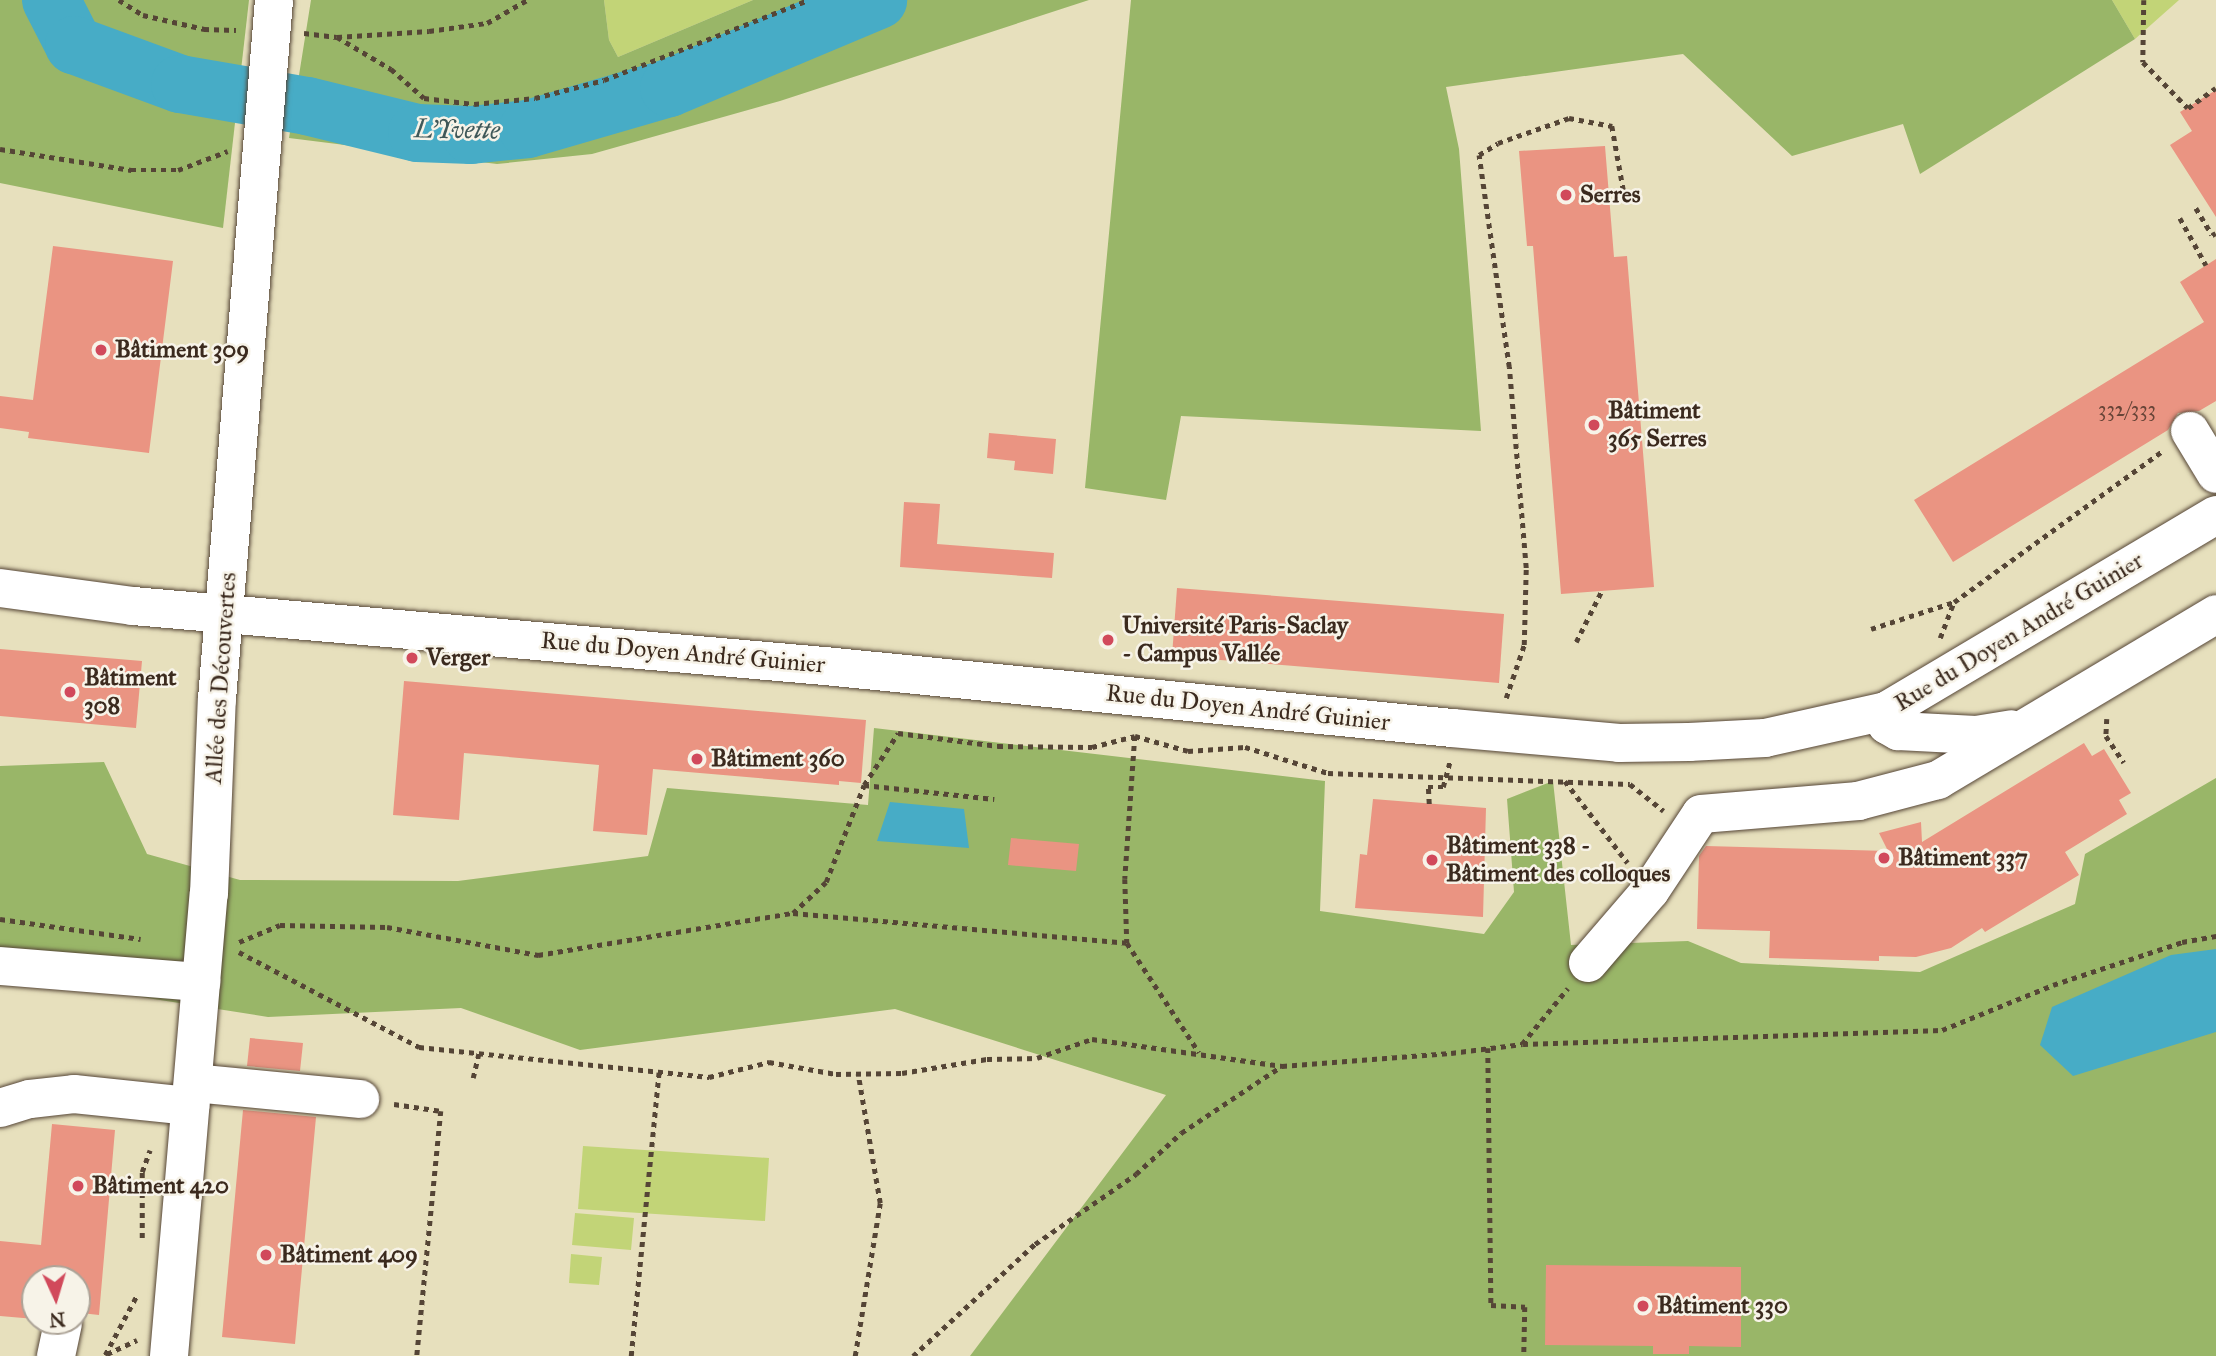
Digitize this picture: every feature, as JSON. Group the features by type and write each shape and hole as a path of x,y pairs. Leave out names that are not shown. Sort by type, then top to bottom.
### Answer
{"street":[{"name":"Allée des Découvertes","path":"159,1345 183,1097 201,982 252,137 270,59 274,0"},
{"path":"2190,431 2216,474"},
{"name":"Rue du Doyen André Guinier","path":"0,587 225,614 1619,744 1765,738 1886,711 2216,515"},
{"path":"1588,963 1650,891 1701,814 1858,802 1938,780 2216,614"},
{"path":"1886,711 1887,725 1898,731 1976,735 2026,727"},
{"path":"0,966 201,982"},
{"path":"0,1108 30,1098 74,1094 360,1099"}],"path":[{"path":"119,0 144,15 204,29 247,30"},
{"path":"527,0 487,23 337,37 391,69 424,97 474,104 535,98 604,80 808,0"},
{"path":"2144,0 2143,62 2188,108 2216,88"},
{"path":"1502,709 1524,645 1526,568 1509,367 1479,155 1498,143 1569,118 1612,126 1624,194"},
{"path":"0,149 131,170 166,170 252,137"},
{"path":"2196,208 2212,235 2216,233"},
{"path":"2180,218 2206,265"},
{"path":"1871,629 1954,602 2190,431"},
{"path":"1576,642 1601,592"},
{"path":"1134,697 1135,736 1125,879 1127,943 1200,1053"},
{"path":"2108,715 2106,736 2123,763"},
{"path":"793,913 825,882 864,785 898,733 998,746 1092,747 1135,736 1188,751 1245,747 1317,772 1630,784"},
{"path":"1429,804 1428,787 1443,787 1448,777"},
{"path":"1564,781 1650,891"},
{"path":"864,785 994,799"},
{"path":"1127,943 793,913 538,955 387,927 280,925 229,946 419,1047 709,1077 769,1062 858,1074 902,1073 987,1059 1037,1058 1091,1039 1282,1066 1522,1044 1942,1030 2053,985 2182,942 2216,936"},
{"path":"0,919 149,940"},
{"path":"1522,1044 1588,963"},
{"path":"1488,1048 1491,1305 1525,1307 1524,1356"},
{"path":"472,1078 479,1052"},
{"path":"913,1356 1035,1244 1136,1174 1181,1133 1282,1066"},
{"path":"631,1356 659,1072"},
{"path":"855,1356 880,1203 858,1074"},
{"path":"144,1244 142,1172 183,1097"},
{"path":"360,1099 441,1111 417,1356"},
{"path":"104,1355 144,1282"},
{"path":"104,1355 159,1345"}],"green space":[{"path":"0,0 249,0 223,228 0,183"},
{"path":"311,0 604,0 609,40 618,57 753,0 1089,0 780,101 592,154 497,164 289,138"},
{"path":"604,0 753,0 618,57 609,40"},
{"path":"1131,0 2112,0 2135,39 1920,174 1903,124 1792,156 1683,54 1446,87 1459,149 1481,431 1181,416 1166,500 1085,488"},
{"path":"2112,0 2179,0 2135,39"},
{"path":"874,728 1325,781 1320,911 1484,934 1514,892 1507,799 1553,781 1571,945 1688,941 1741,963 1920,972 2075,904 2085,854 2216,778 2216,1356 970,1356 1166,1095 895,1009 580,1050 461,1008 268,1017 0,975 0,766 104,762 147,854 240,880 458,881 648,856 667,788 868,805"},
{"path":"583,1146 769,1158 765,1221 578,1209"},
{"path":"575,1213 634,1218 631,1250 572,1245"},
{"path":"571,1254 602,1257 599,1285 569,1283"}],"water":[{"path":"890,802 964,809 969,848 877,841"},
{"path":"2216,949 2216,1032 2073,1076 2040,1045 2052,1007 2171,955"}],"building":[{"path":"2216,90 2216,217 2170,145 2192,131 2180,112"},
{"name":"Bâtiment 365 Serres","path":"1605,146 1614,257 1627,256 1654,587 1561,594 1533,246 1527,246 1519,151"},
{"name":"Bâtiment 309","path":"53,246 173,261 149,453 28,438 29,432 0,428 0,396 33,400"},
{"path":"2216,259 2216,401 2199,411 2178,413 2168,430 1953,562 1914,500 2204,322 2180,282"},
{"path":"989,433 1056,439 1053,474 1014,470 1015,461 987,458"},
{"path":"904,502 940,504 937,544 1054,553 1052,578 900,567"},
{"path":"1177,588 1504,614 1499,683 1172,656"},
{"name":"Bâtiment 308","path":"0,649 142,661 136,728 0,716"},
{"name":"Bâtiment 360","path":"404,681 866,720 861,783 839,781 839,785 653,769 647,835 593,831 599,765 464,753 459,820 393,815"},
{"name":"Bâtiment 337","path":"2084,743 2092,756 2104,749 2131,793 2119,800 2127,814 2065,852 2079,875 1985,932 1982,928 1951,948 1916,957 1879,956 1879,961 1769,958 1770,931 1697,929 1699,856 1706,846 1888,851 1879,833 1921,822 1922,842"},
{"name":"Bâtiment 338 - Bâtiment des colloques","path":"1373,799 1486,808 1483,917 1355,908 1360,854 1367,855"},
{"path":"1011,838 1079,844 1076,871 1008,865"},
{"path":"250,1038 303,1043 300,1071 247,1066"},
{"name":"Bâtiment 409","path":"243,1110 316,1117 295,1344 222,1337"},
{"name":"Bâtiment 420","path":"52,1124 115,1130 99,1315 91,1314 91,1265 21,1265 21,1318 0,1316 0,1241 41,1245"},
{"name":"Bâtiment 330","path":"1546,1265 1741,1267 1741,1347 1689,1346 1689,1354 1653,1354 1653,1346 1545,1345"}],"waterway":[{"name":"L'Yvette","path":"51,0 74,45 180,84 307,106 417,133 471,135 528,129 669,88 878,0"}],"place":[{"name":"Serres","path":"1566,195"},
{"name":"Bâtiment 309","path":"101,350"},
{"name":"Bâtiment 365 Serres","path":"1594,425"},
{"name":"Université Paris-Saclay - Campus Vallée","path":"1108,640"},
{"name":"Verger","path":"412,658"},
{"name":"Bâtiment 308","path":"70,692"},
{"name":"Bâtiment 360","path":"697,759"},
{"name":"Bâtiment 337","path":"1884,858"},
{"name":"Bâtiment 338 - Bâtiment des colloques","path":"1432,860"},
{"name":"Bâtiment 420","path":"78,1186"},
{"name":"Bâtiment 409","path":"266,1255"},
{"name":"Bâtiment 330","path":"1643,1306"}]}
